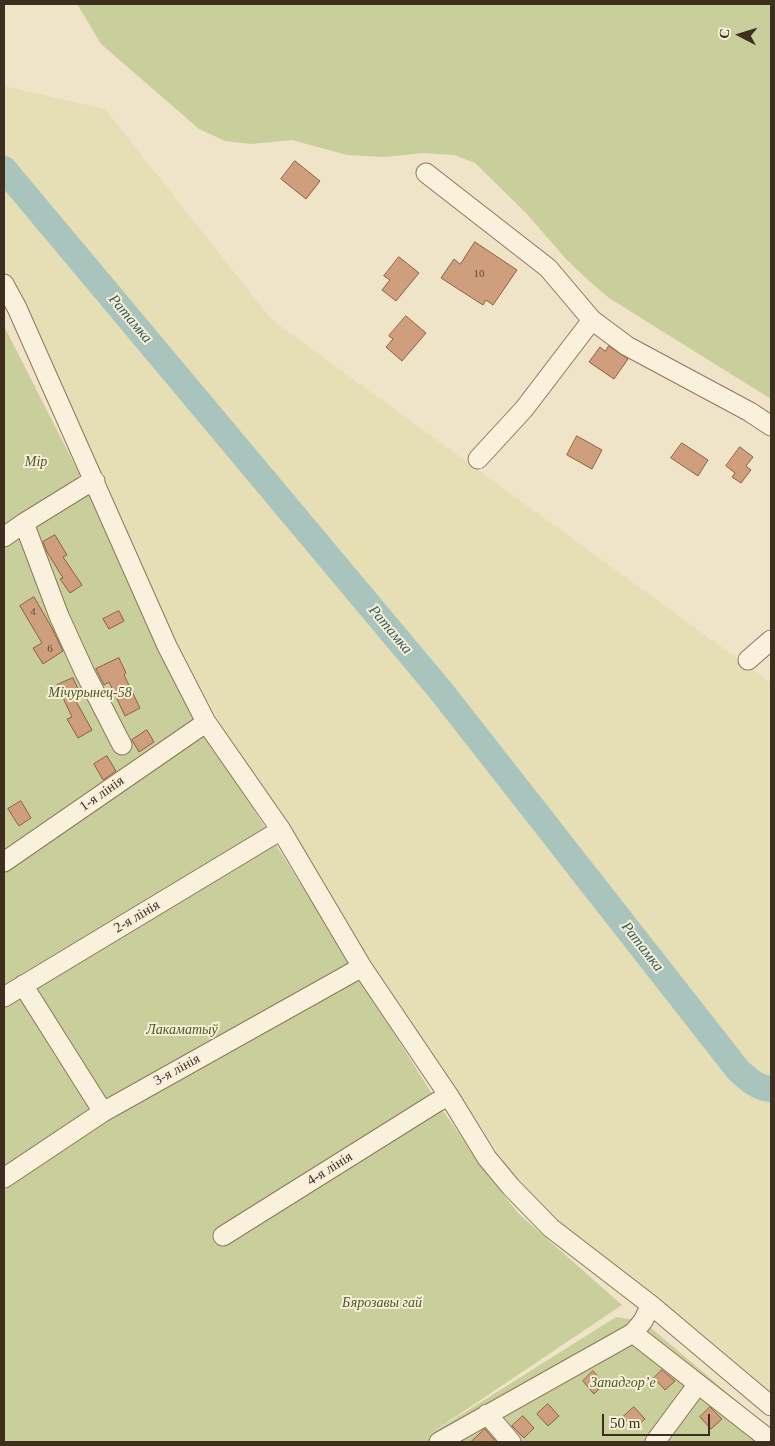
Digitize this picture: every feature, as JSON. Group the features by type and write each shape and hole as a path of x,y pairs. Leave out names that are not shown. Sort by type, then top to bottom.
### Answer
{"street":[{"path":"426,173 548,268 592,320 627,346 750,412 771,426"},
{"path":"4,284 10,312 95,481 167,646 204,724 275,834 358,969 443,1099 511,1187 551,1228 652,1305 771,1406"},
{"path":"478,459 524,409 592,320"},
{"path":"4,537 84,486 95,481"},
{"path":"24,523 63,624 85,673 122,745"},
{"path":"748,660 771,640"},
{"name":"1-я лінія","path":"4,862 204,724"},
{"name":"2-я лінія","path":"4,997 275,834"},
{"name":"3-я лінія","path":"4,1178 103,1112 358,969"},
{"path":"23,985 103,1112"},
{"name":"4-я лінія","path":"223,1236 443,1099"},
{"path":"439,1442 633,1333 643,1321 652,1305"},
{"path":"633,1333 771,1441"},
{"path":"654,1442 698,1384"},
{"path":"487,1414 511,1442"}],"shaded area":[{"path":"4,86 105,109 272,320 771,683 771,1397 560,1227 519,1184 371,963 287,824 242,765 166,621 25,309 4,272"}],"green space":[{"path":"77,4 771,4 771,399 609,298 566,259 526,213 475,163 454,155 423,153 385,157 347,155 292,140 251,144 225,141 199,129 101,44"},
{"path":"4,326 91,497 199,722 437,1102 489,1177 519,1214 622,1305 424,1438 616,1317 643,1321 771,1430 771,1442 4,1442"}],"building":[{"path":"295,161 320,181 306,199 281,179"},
{"path":"475,242 517,270 493,305 486,300 483,305 441,278 454,259 460,264"},
{"path":"399,257 419,273 396,301 382,290 390,280 384,276"},
{"path":"406,316 426,333 402,361 386,347 393,339 389,336"},
{"path":"609,346 628,359 614,379 589,362 600,347 605,351"},
{"path":"577,436 602,450 592,469 567,455"},
{"path":"682,443 708,460 698,476 671,458"},
{"path":"740,447 753,457 746,466 751,470 741,483 732,477 735,473 726,466"},
{"path":"55,535 67,555 63,557 82,585 70,593 60,579 63,578 43,542"},
{"path":"34,597 63,651 43,664 33,648 42,643 20,606"},
{"path":"119,611 124,621 109,629 103,619"},
{"path":"119,658 126,673 124,675 140,708 125,716 109,682 104,685 96,669"},
{"path":"73,678 80,693 73,696 92,730 78,738 67,719 72,717 57,685"},
{"path":"147,730 154,742 139,752 132,740"},
{"path":"107,756 116,771 103,780 94,764"},
{"path":"21,801 31,818 19,826 8,809"},
{"path":"662,1370 675,1381 665,1390 654,1378"},
{"path":"593,1371 604,1384 594,1394 583,1381"},
{"path":"548,1404 559,1416 548,1426 537,1414"},
{"path":"634,1407 645,1419 634,1429 623,1417"},
{"path":"710,1407 722,1419 711,1429 700,1417"},
{"path":"523,1416 534,1428 524,1438 512,1426"},
{"path":"485,1429 496,1442 471,1442"}],"waterway":[{"name":"Ратамка","path":"4,169 441,691 738,1070 757,1085 771,1089"}],"park label":[{"name":"Мір","path":"36,462"},
{"name":"Мічурынец-58","path":"90,693"},
{"name":"Лакаматыў","path":"182,1030"},
{"name":"Бярозавы гай","path":"382,1303"},
{"name":"Западгорʼе","path":"623,1383"}]}
